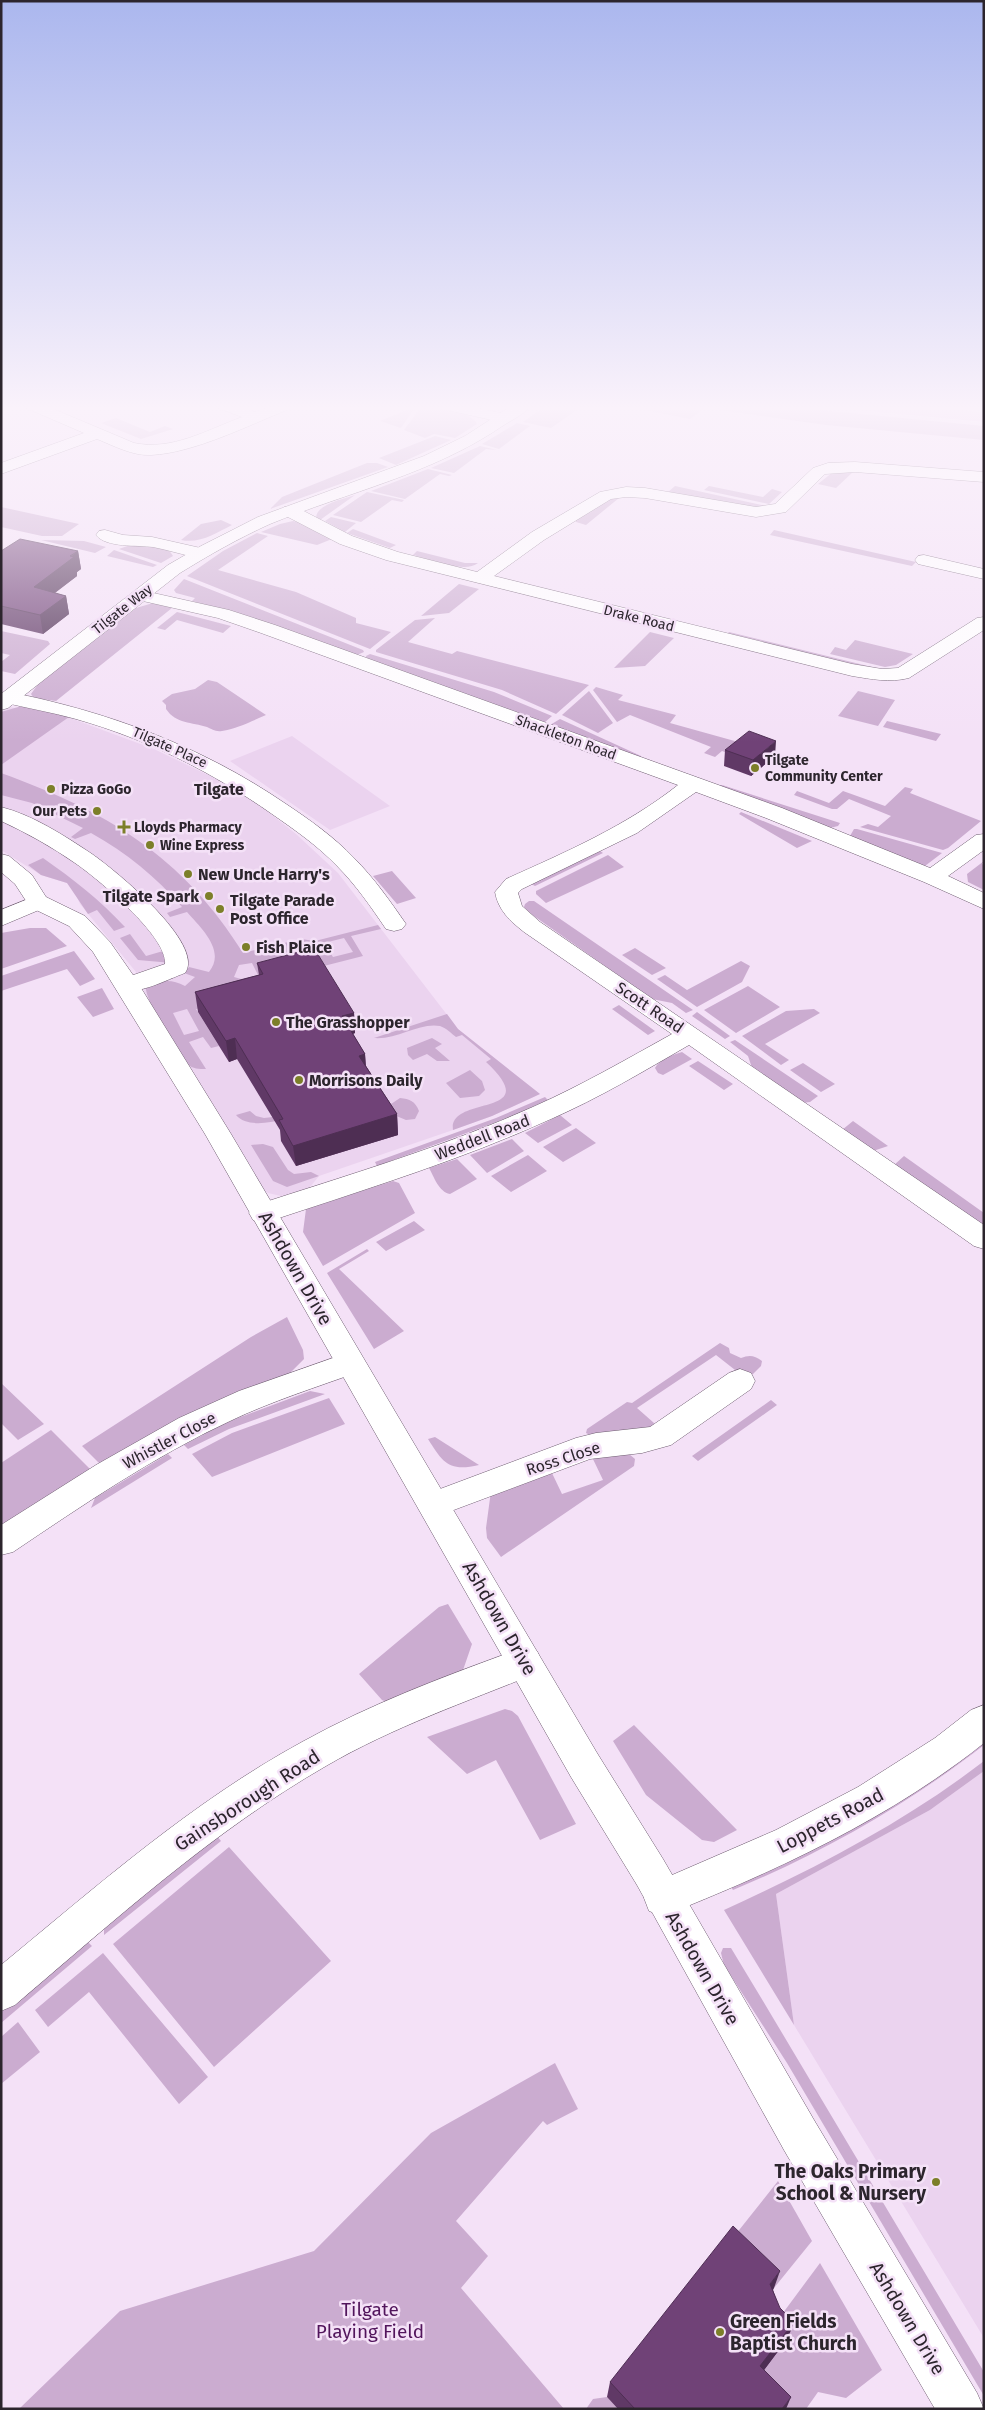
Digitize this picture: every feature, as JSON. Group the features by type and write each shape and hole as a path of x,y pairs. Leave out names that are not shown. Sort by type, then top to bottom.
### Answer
{"street":[{"name":"Tilgate Way","path":"5,701 174,569 199,553 245,529 276,517"},
{"name":"Drake Road","path":"302,517 366,548 479,578 852,670 882,674 902,674 984,622"},
{"path":"479,578 567,517"},
{"path":"105,535 121,540 152,542 199,553"},
{"path":"924,560 984,574"},
{"name":"Shackleton Road","path":"140,595 223,614 268,629 774,813 932,878 984,902"},
{"path":"959,638 977,644"},
{"name":"Tilgate Place","path":"5,701 54,706 134,730 204,761 239,782 326,844 360,877 394,924"},
{"name":"Scott Road","path":"693,784 654,814 616,837 514,884 506,892 506,900 520,917 984,1239"},
{"path":"1,813 49,838 93,866 123,891 165,935 178,955 179,964 176,968 128,985"},
{"path":"932,878 984,840"},
{"path":"1,861 24,880 38,902 1,919"},
{"name":"Ashdown Drive","path":"38,902 77,921 102,947 128,985 435,1504 525,1662 650,1872 663,1898 799,2135 961,2409"},
{"name":"Weddell Road","path":"263,1213 446,1152 522,1122 598,1086 690,1034"},
{"name":"Whistler Close","path":"1,1542 104,1475 168,1438 219,1412 350,1363"},
{"name":"Ross Close","path":"435,1504 587,1447 608,1443 648,1440 660,1436 740,1381"},
{"name":"Gainsborough Road","path":"1,1991 178,1843 267,1782 314,1754 361,1730 525,1662"},
{"name":"Loppets Road","path":"663,1898 769,1852 874,1799 984,1721"}],"shaded area":[{"path":"10,707 62,715 154,749 229,785 267,811 296,834 338,873 458,1029 540,1094 492,1116 319,1176 306,1192 281,1196 268,1193 261,1188 151,1007 136,972 80,904 73,888 67,883 41,875 1,850 1,712"},
{"path":"292,736 390,806 330,830 230,761"},
{"name":"The Oaks Primary School & Nursery","path":"984,1771 984,2338 794,2025 776,1894 930,1810"}],"green space":[{"path":"1,517 49,517 79,524 62,536 42,536 1,527"},
{"path":"333,517 356,523 345,532 325,521"},
{"path":"343,517 367,517 361,522"},
{"path":"595,517 586,525 576,522 575,519"},
{"path":"221,520 232,525 201,539 181,540 201,524"},
{"path":"293,521 332,539 317,545 261,532"},
{"path":"353,529 396,545 390,548 347,533"},
{"path":"774,530 916,562 912,566 770,535"},
{"path":"257,533 268,536 218,570 296,592 356,618 356,623 391,632 370,649 187,576 223,551"},
{"path":"41,540 84,541 106,547 95,553"},
{"path":"130,545 166,549 173,556 161,563 119,549"},
{"path":"114,550 157,565 153,567 107,556"},
{"path":"417,551 465,563 478,563 464,567 446,565 413,555"},
{"path":"184,579 364,652 357,655 260,620 192,601 195,598 176,593 174,590"},
{"path":"459,584 479,589 449,613 421,616"},
{"path":"153,603 172,608 56,701 34,698 31,694 38,684 136,608"},
{"path":"177,612 231,626 223,633 177,620 165,630 157,628"},
{"path":"435,618 408,642 452,654 457,651 589,685 556,714 502,690 376,652 376,650 415,620"},
{"path":"1,631 48,641 50,644 15,674 1,671 1,662 10,655 1,653"},
{"path":"650,632 674,638 645,666 614,668"},
{"path":"729,632 876,668 868,668 727,634"},
{"path":"855,640 913,654 896,665 885,667 830,654 835,647 846,650"},
{"path":"370,654 494,692 552,716 544,723 367,659 366,656"},
{"path":"208,680 217,682 266,715 233,728 217,731 179,720 166,709 166,705 162,701 172,694 195,689"},
{"path":"596,687 623,695 618,700 676,715 670,723 749,745 736,756 722,751 715,757 704,753 711,747 630,715 617,722 593,690"},
{"path":"589,691 613,723 598,733 562,715"},
{"path":"858,691 895,700 878,726 838,716"},
{"path":"25,705 69,717 1,765 1,712"},
{"path":"560,719 641,756 641,758 550,725"},
{"path":"887,721 941,734 936,741 883,727"},
{"path":"1,773 75,804 108,821 139,841 168,863 195,889 220,919 243,953 301,939 315,941 378,925 381,929 351,936 363,956 316,968 216,1005 196,1009 219,1046 211,1048 203,1037 189,1042 206,1069 194,1068 187,1064 170,1039 156,1015 146,988 165,981 185,986 195,977 184,973 189,967 209,972 214,964 215,956 205,933 187,912 170,917 167,913 182,907 162,886 129,857 91,833 75,839 71,837 83,828 32,803 1,795","holes":["344,938 353,952 333,957 324,943","313,946 324,964 294,971 284,953","252,963 258,975 241,979 234,977 239,965","187,1009 199,1031 184,1035 173,1013"]},
{"path":"722,785 840,823 838,826 830,828 717,786"},
{"path":"905,787 913,789 910,793 981,821 943,850 860,827 868,824 878,827 891,816 849,799 837,809 832,809 794,795 797,791 829,803 843,791 885,806"},
{"path":"741,812 812,841 797,848 739,814"},
{"path":"854,829 942,853 925,866 850,836"},
{"path":"600,851 603,853 535,886 531,884"},
{"path":"608,855 624,867 546,903 536,894 536,891"},
{"path":"43,858 86,890 125,927 114,931 97,910 88,914 67,883 41,875 28,865"},
{"path":"984,861 982,864 984,865 984,890 968,882 967,874"},
{"path":"392,871 416,898 397,904 373,876"},
{"path":"529,901 534,901 693,1010 686,1013 672,1003 652,999 531,914 524,907"},
{"path":"30,928 46,928 67,946 1,969 1,933"},
{"path":"130,934 146,956 170,949 172,963 138,960 120,938"},
{"path":"635,948 666,968 652,975 622,955"},
{"path":"74,951 95,979 80,986 67,969 1,991 1,976"},
{"path":"741,961 750,966 742,982 697,1007 657,979 665,975 687,990"},
{"path":"748,986 780,1007 736,1033 704,1010"},
{"path":"102,988 114,1009 93,1017 77,997"},
{"path":"619,1005 655,1031 648,1035 612,1009"},
{"path":"814,1009 820,1013 765,1044 789,1060 781,1065 742,1036 786,1011"},
{"path":"697,1012 730,1036 725,1039 692,1016"},
{"path":"447,1014 458,1029 540,1094 492,1116 453,1130 455,1119 465,1112 501,1099 506,1092 502,1080 486,1062 491,1059 462,1035 456,1037 440,1026 424,1026 383,1038 374,1038"},
{"path":"432,1038 442,1044 435,1048 450,1061 437,1061 427,1054 413,1060 408,1055 407,1048"},
{"path":"735,1040 818,1096 810,1102 802,1103 752,1068 748,1056 730,1042"},
{"path":"682,1052 692,1059 663,1075 658,1073 655,1068 660,1062"},
{"path":"698,1061 733,1084 724,1090 689,1066"},
{"path":"803,1063 835,1084 821,1092 790,1070"},
{"path":"470,1070 482,1081 485,1090 479,1096 460,1098 446,1083"},
{"path":"545,1097 548,1100 499,1121 377,1166 375,1162 496,1118"},
{"path":"400,1098 409,1100 416,1105 419,1111 415,1119 406,1120 394,1115 391,1104"},
{"path":"250,1111 256,1116 264,1118 282,1116 282,1120 251,1123 240,1119 236,1115"},
{"path":"560,1115 572,1125 538,1143 525,1133"},
{"path":"853,1121 888,1146 873,1151 842,1130"},
{"path":"576,1128 596,1143 563,1162 543,1147"},
{"path":"512,1139 524,1151 487,1173 470,1155"},
{"path":"263,1144 273,1147 288,1170 294,1174 311,1172 319,1176 287,1187 273,1181 251,1145"},
{"path":"528,1155 547,1171 511,1192 491,1176"},
{"path":"904,1156 984,1213 984,1230 893,1166"},
{"path":"457,1159 477,1179 450,1194 446,1193 435,1180 429,1168"},
{"path":"393,1181 399,1183 415,1213 323,1266 303,1232 306,1209"},
{"path":"414,1221 425,1230 386,1251 376,1242"},
{"path":"367,1249 369,1251 339,1269 404,1331 374,1349 327,1273"},
{"path":"287,1317 303,1350 304,1359 290,1373 103,1467 82,1446 251,1337"},
{"path":"720,1343 729,1348 730,1353 741,1358 752,1356 759,1359 762,1361 761,1366 753,1374 744,1377 716,1355 637,1408 654,1423 655,1428 590,1435 586,1433 587,1429 627,1402 632,1403"},
{"path":"1,1383 44,1424 18,1440 1,1423"},
{"path":"310,1391 325,1394 229,1429 188,1449 184,1445 227,1422"},
{"path":"329,1398 345,1424 212,1477 192,1454 232,1433"},
{"path":"771,1400 777,1405 698,1461 692,1456"},
{"path":"51,1430 92,1471 1,1527 1,1463"},
{"path":"435,1437 479,1465 460,1467 448,1464 438,1454 428,1439"},
{"path":"168,1454 172,1458 91,1508 95,1498"},
{"path":"629,1454 635,1459 634,1466 501,1557 487,1538 486,1528 491,1491 551,1471 562,1494 603,1480 592,1457"},
{"path":"448,1604 472,1644 462,1673 393,1705 382,1700 359,1674 439,1607"},
{"path":"505,1709 512,1711 518,1716 576,1824 540,1840 496,1760 467,1774 427,1737"},
{"path":"634,1725 737,1830 714,1842 702,1840 646,1795 613,1741"},
{"path":"984,1739 984,1745 955,1767 863,1826 766,1876 733,1890 729,1884"},
{"path":"984,1761 984,1771 930,1810 776,1894 794,2025 724,1910 858,1843 923,1804"},
{"path":"217,1836 221,1841 104,1935 104,1926"},
{"path":"229,1847 331,1961 214,2067 113,1944"},
{"path":"87,1941 92,1946 1,2023 1,2012"},
{"path":"723,1948 731,1948 984,2372 984,2396 787,2063 724,1965 721,1953"},
{"path":"103,1953 208,2077 179,2104 89,1992 48,2027 35,2010"},
{"path":"18,2022 40,2052 1,2084 1,2037"},
{"name":"Tilgate Playing Field","path":"555,2063 578,2109 547,2125 543,2121 456,2221 488,2256 461,2288 564,2409 19,2409 120,2311 314,2251 431,2133"},
{"path":"778,2181 812,2241 774,2288 728,2244"},
{"path":"820,2263 882,2370 846,2398 818,2392 806,2409 781,2409 755,2382 774,2325"},
{"path":"607,2397 618,2409 586,2409 593,2399"}],"building":[{"path":"20,539 78,551 70,556 74,557 34,587 66,596 40,615 1,606 1,551"},
{"path":"749,731 776,741 753,760 725,750"},
{"path":"314,948 354,1013 342,1016 365,1054 359,1056 397,1114 293,1146 279,1120 283,1119 235,1038 226,1041 195,992 263,974 257,963"},
{"name":"Green Fields Baptist Church","path":"733,2226 780,2271 770,2284 780,2308 794,2322 760,2366 791,2397 782,2409 635,2409 610,2382"}],"place":[{"name":"Tilgate Community Center","path":"755,768"},
{"name":"Pizza GoGo","path":"51,789"},
{"name":"Our Pets","path":"97,811"},
{"name":"Lloyds Pharmacy","path":"124,827"},
{"name":"Wine Express","path":"150,845"},
{"name":"New Uncle Harry's","path":"188,874"},
{"name":"Tilgate Spark","path":"209,896"},
{"name":"Tilgate Parade Post Office","path":"220,909"},
{"name":"Fish Plaice","path":"246,947"},
{"name":"The Grasshopper","path":"276,1022"},
{"name":"Morrisons Daily","path":"299,1080"},
{"name":"The Oaks Primary School & Nursery","path":"936,2182"},
{"name":"Green Fields Baptist Church","path":"720,2332"}],"district":[{"name":"Tilgate","path":"219,789"}]}
